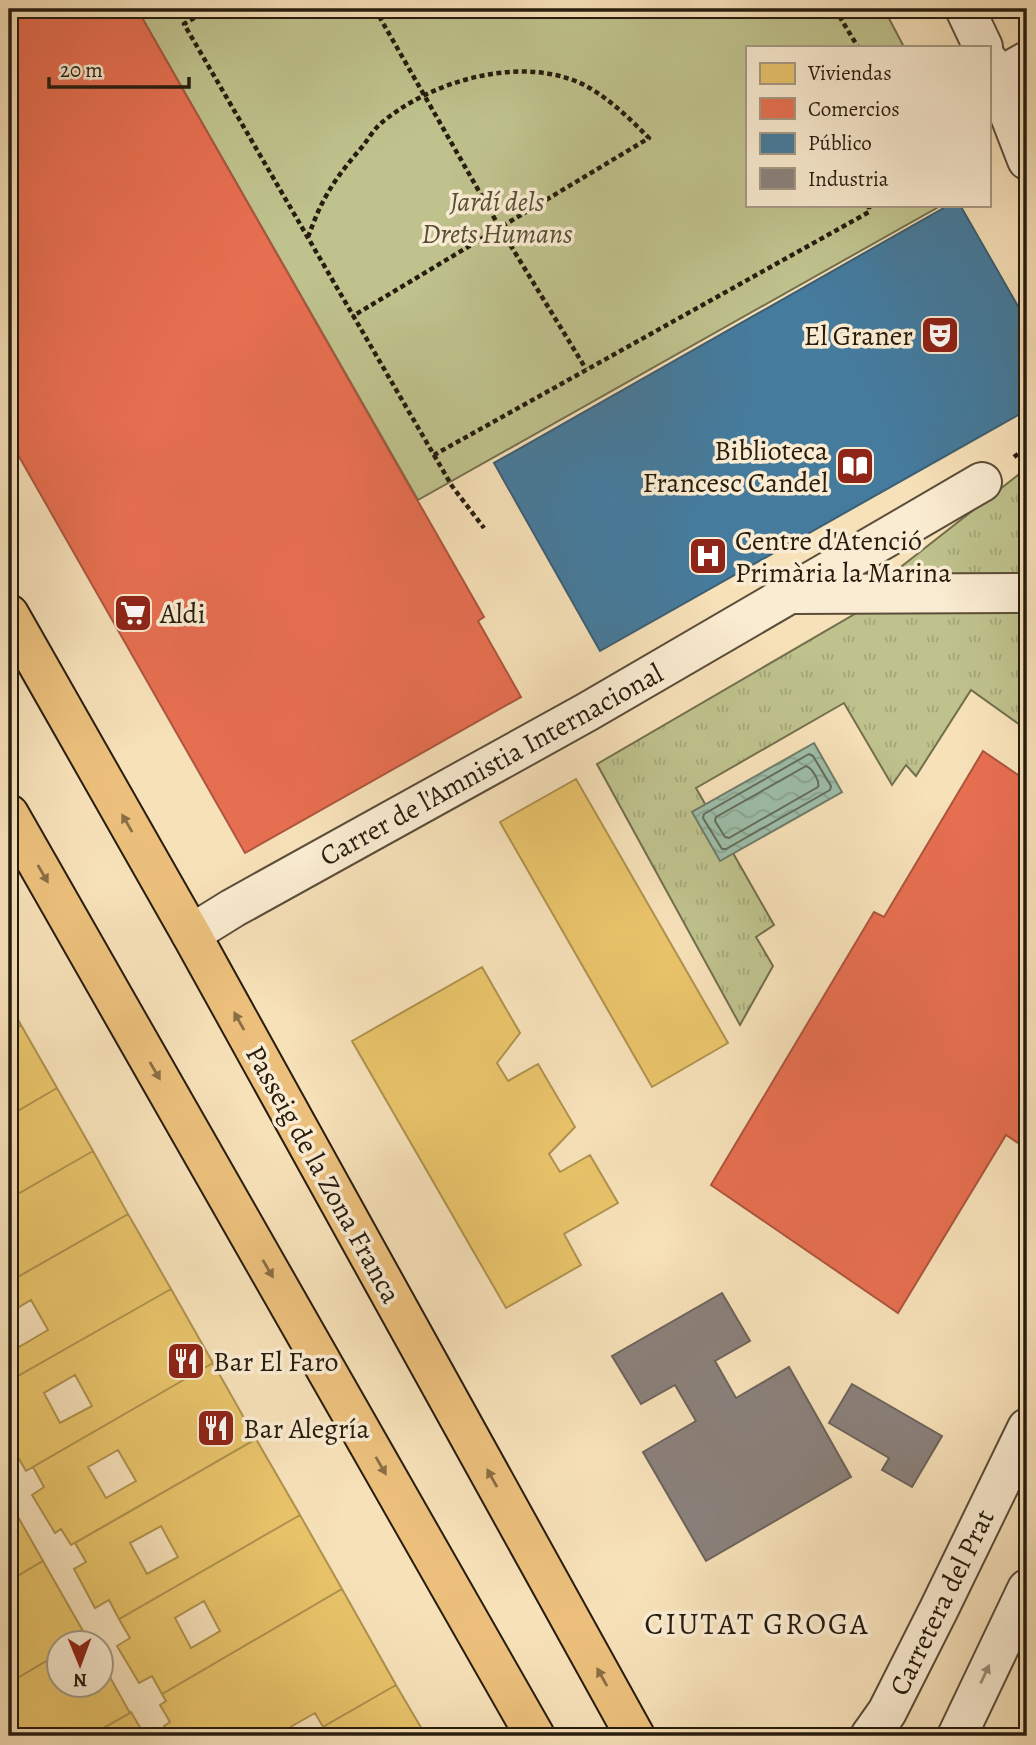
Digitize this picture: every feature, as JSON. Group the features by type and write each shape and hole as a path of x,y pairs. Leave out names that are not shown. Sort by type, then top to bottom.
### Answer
{"main road":[{"name":"Passeig de la Zona Franca","path":"9,614 191,934 635,1736"},
{"path":"9,814 535,1736"}],"street":[{"path":"965,9 989,46"},
{"path":"999,62 1027,160"},
{"name":"Carrer de l'Amnistia Internacional","path":"191,934 233,908 587,712 982,482"},
{"name":"Carrer de l'Amnistia Internacional","path":"791,594 1027,593"},
{"name":"Carretera del Prat","path":"870,1736 887,1712 1027,1428"},
{"path":"957,1736 1027,1589"}],"path":[{"path":"209,9 184,24 452,486 484,528"},
{"path":"374,9 500,228 586,369"},
{"path":"835,9 857,46"},
{"path":"307,237 324,198 379,126 424,96 451,84 497,72 531,70 564,77 592,89 649,138 353,316"},
{"path":"434,454 869,212 869,206"}],"green space":[{"name":"Jardí dels Drets Humans","path":"137,9 884,9 903,46 746,46 746,206 940,206 418,500"},
{"path":"1027,468 1027,586 879,584"},
{"path":"1027,601 1027,730 971,690 916,776 906,765 892,785 844,703 696,788 774,925 756,937 773,966 740,1025 597,764 872,604"}],"water":[{"path":"814,743 842,792 720,861 692,812"}],"building: Viviendas":[{"path":"576,779 728,1043 652,1087 500,822"},
{"path":"482,967 520,1033 497,1063 508,1081 538,1064 575,1127 549,1154 560,1172 590,1155 618,1203 564,1234 581,1265 506,1308 352,1041"},
{"path":"9,1004 21,1025 9,1032"},
{"path":"21,1025 57,1088 9,1116 9,1032"},
{"path":"57,1088 93,1151 9,1199 9,1116"},
{"path":"93,1151 128,1214 9,1282 9,1252 16,1249 9,1237 9,1199"},
{"path":"128,1214 171,1289 9,1381 9,1330 19,1347 48,1330 31,1300 9,1313 9,1282"},
{"path":"171,1289 213,1363 26,1471 16,1454 10,1458 9,1381","holes":["75,1375 92,1406 60,1423 44,1393"]},
{"path":"213,1363 256,1439 71,1545 61,1529 55,1533 32,1495 44,1487 33,1467","holes":["118,1450 136,1481 106,1498 88,1467"]},
{"path":"256,1439 300,1515 119,1619 109,1600 95,1608 74,1569 86,1562 75,1543","holes":["161,1526 178,1557 147,1574 130,1543"]},
{"path":"9,1501 43,1561 9,1581"},
{"path":"300,1515 342,1589 162,1694 152,1676 139,1683 117,1646 130,1638 119,1619","holes":["204,1601 220,1631 191,1648 175,1618"]},
{"path":"43,1561 82,1630 46,1630 46,1661 9,1683 9,1581"},
{"path":"342,1589 396,1685 323,1727 315,1713 287,1729 291,1736 170,1736 164,1726 170,1722 160,1705 166,1701 162,1694"},
{"path":"46,1661 46,1700 116,1700 116,1688 130,1713 89,1736 9,1736 9,1683"},
{"path":"396,1685 426,1736 328,1736 323,1727"},
{"path":"130,1713 145,1736 89,1736"}],"building: Comercios":[{"path":"9,9 137,9 484,617 478,621 521,697 245,853 9,439"},
{"path":"983,751 1027,781 1027,1134 1021,1145 1006,1135 898,1313 711,1185 874,912 884,917"}],"building: Público":[{"path":"947,206 961,206 1027,322 1027,410 600,651 494,463"}],"building: Industria":[{"path":"722,1293 750,1341 715,1361 736,1398 789,1367 851,1477 706,1561 643,1452 696,1421 675,1385 641,1404 612,1356"},
{"path":"852,1384 942,1436 912,1487 882,1470 889,1458 829,1423"}],"place":[{"name":"El Graner","path":"940,335"},
{"name":"Biblioteca Francesc Candel","path":"855,466"},
{"name":"Centre d'Atenció Primària la Marina","path":"708,556"},
{"name":"Aldi","path":"133,613"},
{"name":"Bar El Faro","path":"186,1361"},
{"name":"Bar Alegría","path":"216,1428"}],"district":[{"name":"CIUTAT GROGA","path":"757,1624"}]}
